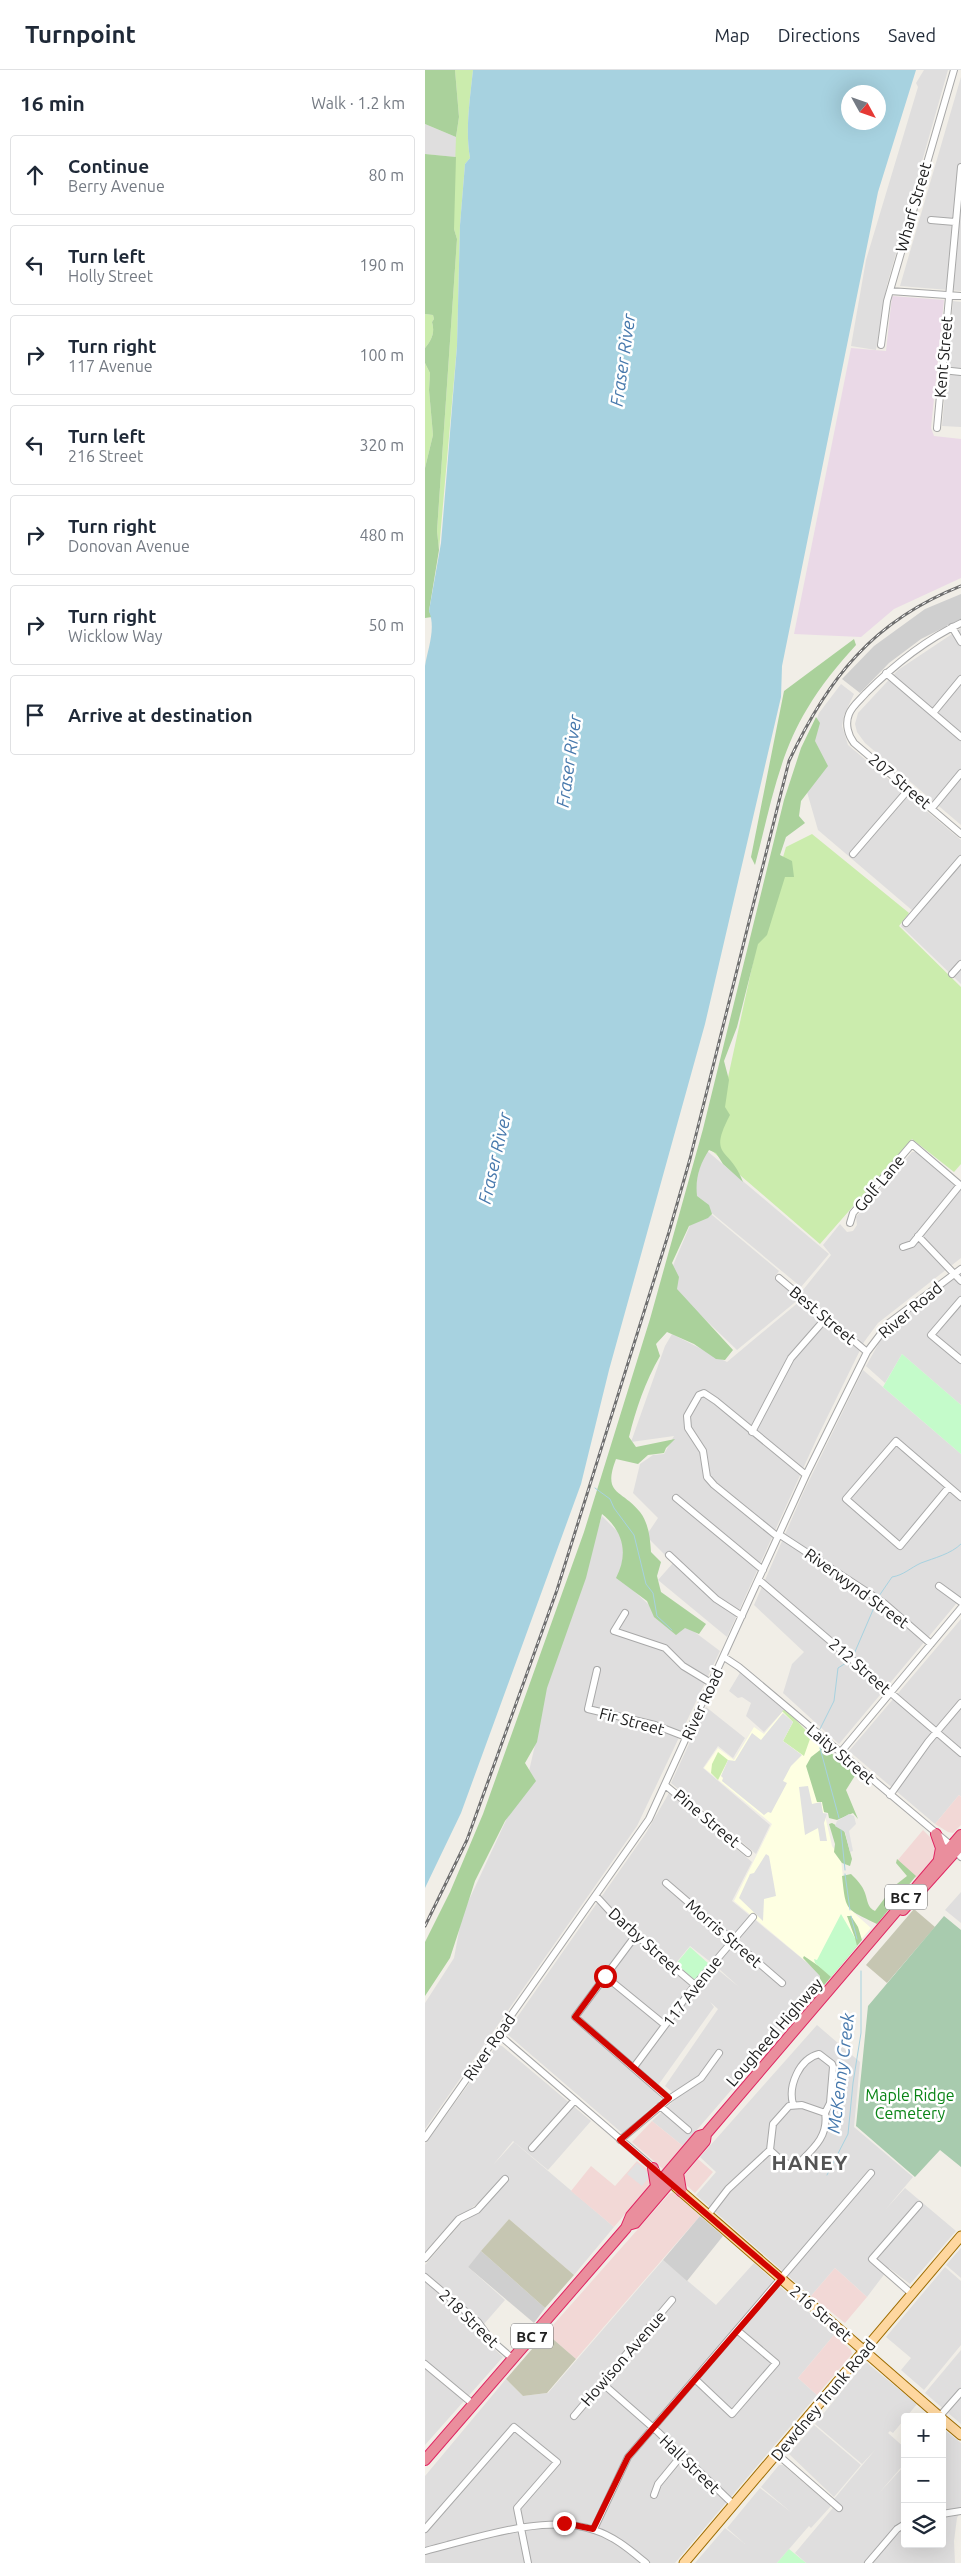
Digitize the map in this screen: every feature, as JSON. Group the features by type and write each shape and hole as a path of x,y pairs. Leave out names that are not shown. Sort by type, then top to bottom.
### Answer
{"highway":[{"path":"936,1834 941,1848 939,1859"},
{"name":"Lougheed Highway","path":"865,1950 958,1850 961,1835"},
{"name":"Lougheed Highway","path":"425,2460 628,2225 631,2216 657,2186 678,2173 705,2141 707,2134 865,1950 939,1859 958,1850"},
{"name":"Lougheed Highway","path":"628,2225 635,2223 699,2136 707,2134"},
{"path":"653,2168 657,2186"},
{"path":"678,2173 681,2191"}],"main road":[{"name":"216 Street","path":"667,2180 935,2413"},
{"name":"Dewdney Trunk Road","path":"684,2563 961,2236"},
{"name":"216 Street","path":"946,2422 961,2435"}],"street":[{"name":"Wharf Street","path":"881,345 890,291 954,70"},
{"name":"Kent Street","path":"937,428 961,167"},
{"path":"931,220 955,222"},
{"path":"890,291 961,296"},
{"path":"942,370 961,372"},
{"path":"961,623 915,650 886,673 961,737"},
{"path":"952,627 961,642"},
{"name":"207 Street","path":"886,673 852,709 847,724 848,732 854,743 961,834"},
{"path":"933,713 961,679"},
{"path":"932,808 961,773"},
{"path":"853,854 909,789"},
{"path":"906,923 961,859"},
{"path":"952,974 961,964"},
{"name":"Golf Lane","path":"850,1223 853,1213 912,1144 961,1186"},
{"path":"903,1247 912,1244 961,1186"},
{"path":"918,1236 961,1280"},
{"name":"River Road","path":"425,2138 647,1824 806,1475 867,1352 889,1323 961,1269"},
{"name":"Best Street","path":"779,1278 867,1352"},
{"path":"961,1300 931,1335 961,1360"},
{"path":"806,1475 751,1432 791,1358 826,1318"},
{"name":"Riverwynd Street","path":"751,1432 716,1401 704,1393 699,1395 687,1416 687,1428 703,1451 707,1477 714,1485 779,1536 884,1603 931,1644"},
{"path":"949,1488 900,1546 846,1499 896,1441 961,1497"},
{"path":"676,1498 763,1570"},
{"path":"669,1555 716,1599 742,1616"},
{"name":"212 Street","path":"759,1580 961,1753"},
{"path":"939,1586 961,1602"},
{"path":"840,1752 961,1608"},
{"path":"625,1613 614,1631 662,1646 683,1666 711,1683"},
{"name":"Laity Street","path":"724,1657 739,1667 890,1796 958,1850"},
{"name":"Fir Street","path":"597,1670 588,1710 655,1725 686,1737"},
{"path":"890,1796 936,1732 961,1703"},
{"name":"Pine Street","path":"665,1785 748,1853"},
{"name":"Morris Street","path":"666,1883 782,1983"},
{"name":"Darby Street","path":"596,1896 636,1935 695,1985"},
{"name":"117 Avenue","path":"634,2068 695,1985 753,1917"},
{"path":"636,1935 575,2017 669,2098"},
{"path":"605,1976 665,2026"},
{"name":"216 Street","path":"498,2034 667,2180"},
{"path":"620,2140 669,2098 701,2078 719,2053"},
{"path":"770,2150 786,2164 793,2166 798,2164 825,2135 827,2122 825,2113 831,2103 833,2068 832,2064 819,2054 814,2056 795,2077 791,2089 793,2104"},
{"path":"532,2148 574,2101"},
{"path":"793,2104 817,2109 825,2113"},
{"path":"770,2150 773,2124 793,2104"},
{"path":"661,2106 688,2130"},
{"path":"708,2215 728,2190 765,2152 770,2150"},
{"path":"593,2529 623,2463 871,2173"},
{"path":"425,2258 459,2219 477,2210 505,2179"},
{"path":"912,2294 872,2259 919,2205"},
{"name":"218 Street","path":"425,2276 478,2322 491,2340 513,2359"},
{"name":"Howison Avenue","path":"574,2416 673,2300"},
{"path":"695,2379 732,2414 776,2364 737,2330"},
{"path":"425,2364 473,2404"},
{"name":"Hall Street","path":"601,2384 653,2428 734,2505"},
{"path":"943,2413 961,2392"},
{"path":"425,2529 514,2427 557,2462 517,2508 528,2563"},
{"path":"777,2454 839,2508"},
{"path":"653,2495 658,2484 681,2456"},
{"path":"946,2513 961,2511"},
{"path":"425,2550 521,2528 557,2523 593,2529 618,2542 646,2563"},
{"path":"868,2563 901,2526"}],"shaded area":[{"path":"924,70 948,70 887,285 876,350 851,346 866,260 918,87 916,83"},
{"path":"961,77 961,291 900,286"},
{"path":"425,124 456,137 456,157 425,154"},
{"path":"892,296 944,300 931,428 934,436 961,439 961,578 894,609 861,637 794,634 851,348 886,351"},
{"path":"953,301 961,302 961,427 942,426"},
{"path":"961,594 961,619 921,639 889,663 860,693 842,679 874,646 925,609"},
{"path":"961,628 961,825 865,743 857,732 855,724 858,713 898,670"},
{"path":"841,684 854,694 844,715 842,726 848,745 961,840 961,984 901,926 913,911 818,830 807,792 806,748 819,713"},
{"path":"706,1150 829,1254 801,1287 690,1195"},
{"path":"912,1152 917,1152 953,1184 961,1185 961,1258 878,1323 864,1342 816,1440 727,1637 658,1580 673,1563 646,1536 658,1518 633,1493 640,1464 653,1455 664,1454 674,1436 631,1442 665,1346 672,1334 727,1362 800,1301 803,1290 831,1255 823,1245 840,1224 847,1232 853,1231 857,1225 856,1217"},
{"path":"699,1204 779,1271 774,1278 799,1299 737,1350 666,1282"},
{"path":"961,1273 961,1405 902,1354 885,1383 866,1366 880,1341 902,1317"},
{"path":"863,1370 961,1454 961,1598 839,1744 783,1693 792,1664 804,1652 754,1605 804,1491"},
{"path":"602,1516 623,1537 634,1591 660,1615 688,1627 720,1651 637,1826 425,2129 425,2003 454,1958 462,1915 529,1771 535,1745 534,1716"},
{"path":"961,1619 961,1797 959,1795 935,1824 849,1751"},
{"path":"741,1671 785,1709 764,1732 746,1716 751,1703 742,1697 738,1698 729,1691"},
{"path":"706,1707 745,1738 733,1758 718,1746 703,1768 770,1825 756,1854 671,1783"},
{"path":"784,1710 821,1744 818,1785 832,1846 841,1859 844,1887 853,1912 871,1928 827,1979 734,1901 772,1824 704,1768 718,1748 734,1760 754,1727 764,1734"},
{"path":"783,1713 793,1722 783,1741 802,1755 791,1766 783,1781 787,1783 771,1813 768,1812 764,1815 722,1781 723,1778 721,1776 728,1760 735,1761 752,1733 761,1740"},
{"path":"808,1786 812,1804 821,1802 823,1813 827,1814 824,1823 827,1841 820,1841 818,1828 805,1835 799,1787"},
{"path":"669,1793 752,1862 732,1901 827,1979 683,2146 652,2121 678,2097 665,2086 718,2009 710,2002 714,2007 654,2091 662,2099 622,2133 506,2033 646,1833","holes":["690,1946 739,1987 717,1969 697,1992 671,1969"]},
{"path":"959,1795 961,1797 961,1825 953,1833 948,1832 935,1824"},
{"path":"849,1814 854,1816 856,1824 849,1831 853,1851 850,1852 845,1832 835,1826 837,1821"},
{"path":"923,1830 938,1845 936,1856 916,1878 897,1861"},
{"path":"766,1854 769,1856 776,1896 764,1899 763,1921 739,1898 750,1874 754,1873"},
{"path":"961,1892 961,1923 945,1910"},
{"path":"914,1909 935,1927 887,1983 866,1965"},
{"path":"817,2025 860,2062 854,2127 913,2177 886,2209 905,2188 956,2231 910,2284 889,2268 867,2297 835,2268 811,2296 696,2195 716,2172 700,2157"},
{"path":"497,2045 502,2046 591,2121 548,2170 513,2141 493,2165 514,2142 614,2227 574,2275 509,2219 468,2267 505,2300 484,2324 425,2274 425,2265 461,2223 478,2213 510,2178 505,2175 485,2198 450,2224 425,2252 425,2144"},
{"path":"652,2121 683,2146 663,2169 632,2142"},
{"path":"698,2159 713,2172 695,2193 684,2183 684,2176"},
{"path":"637,2161 650,2171 652,2182 614,2227 571,2191 591,2166 615,2186"},
{"path":"637,2163 651,2175 642,2186 627,2174"},
{"path":"673,2192 700,2216 576,2359 546,2333 669,2194"},
{"path":"700,2216 723,2236 687,2281 663,2260"},
{"path":"509,2219 574,2275 545,2308 481,2251"},
{"path":"961,2248 961,2278 946,2265"},
{"path":"481,2251 545,2308 534,2323 468,2267"},
{"path":"663,2260 716,2305 754,2263 834,2335 798,2378 817,2395 675,2563 425,2563 425,2476 506,2379 523,2396 548,2393"},
{"path":"945,2267 961,2281 961,2345 924,2390 901,2370 911,2358 886,2337"},
{"path":"835,2268 867,2297 845,2323 811,2296"},
{"path":"425,2281 476,2324 491,2346 503,2357 425,2445"},
{"path":"546,2333 576,2359 547,2393 523,2396 506,2379"},
{"path":"834,2335 851,2350 852,2354 817,2395 798,2378"},
{"path":"961,2350 961,2424 925,2393"},
{"path":"867,2363 917,2404 910,2413 901,2413 901,2423 893,2433 890,2431 888,2433 901,2444 901,2468 879,2493 901,2469 901,2548 946,2548 946,2431 961,2443 961,2509 957,2518 954,2541 955,2563 806,2563 795,2553 837,2503 834,2499 875,2450 862,2464 815,2424 864,2364"},
{"path":"814,2425 861,2465 834,2497 789,2454"},
{"path":"779,2465 783,2465 831,2506 811,2528 809,2526 777,2563 695,2563 725,2528 745,2544 727,2528 760,2488 792,2513 761,2487"}],"green space":[{"path":"425,70 455,70 459,117 456,137 425,124"},
{"path":"455,70 473,70 468,125 470,158 465,164 460,225 457,346 439,550 437,531 457,239 454,229 454,195 456,137 459,117"},
{"path":"425,154 456,157 454,229 457,239 437,531 439,550 429,611 432,617 425,618 425,468 433,435 429,390 430,373 425,363 425,348 432,336 432,322 434,319 433,315 425,314"},
{"path":"425,314 433,315 434,319 432,322 432,336 425,348"},
{"path":"425,363 430,373 429,390 433,435 425,468"},
{"path":"854,639 856,645 818,692 797,727 781,765 755,865 751,857 784,691"},
{"path":"816,717 820,723 815,741 828,766 801,801 799,816 805,823 786,837 780,855 792,861 794,877 785,877 767,935 758,944 737,1027 724,1061 729,1080 725,1107 730,1115 723,1129 721,1146 743,1182 723,1164 716,1153 709,1150 699,1172 697,1196 709,1205 712,1214 708,1218 689,1226 672,1263 679,1277 677,1289 733,1350 725,1360 716,1359 694,1344 667,1332 656,1344 660,1356 642,1396 629,1437 636,1447 675,1439 666,1448 664,1453 648,1455 638,1464 616,1459 612,1471 611,1480 616,1491 640,1512 645,1521 651,1552 661,1562 657,1576 661,1592 706,1624 699,1634 685,1628 676,1635 654,1617 647,1601 616,1578 622,1560 622,1543 615,1528 602,1514 586,1578 547,1688 537,1742 525,1763 536,1781 505,1821 475,1881 450,1958 425,1996 425,1942 450,1892 483,1814 584,1532 650,1319 703,1129 784,800 801,748"},
{"path":"812,834 909,913 899,926 961,987 961,1164 954,1172 912,1139 820,1244 712,1151 757,944 786,847"},
{"path":"902,1354 961,1405 961,1454 883,1387"},
{"path":"786,1709 811,1736 804,1756 783,1741 793,1722 782,1711"},
{"path":"824,1747 856,1774 846,1790 858,1819 853,1813 837,1820 829,1818 828,1813 824,1812 822,1802 817,1802 806,1766 811,1757"},
{"path":"718,1752 728,1760 718,1780 711,1773 712,1764"},
{"path":"832,1823 844,1830 852,1859 850,1866 842,1863 834,1852 835,1844 829,1824"},
{"path":"897,1859 916,1876 877,1924 849,1908 846,1903 842,1876 851,1874 855,1878 864,1890 869,1906 875,1911 893,1887 907,1876 896,1863"},
{"path":"841,1914 855,1938 857,1946 831,1977 815,1963 814,1959 817,1960"},
{"path":"847,1916 851,1916 858,1927 862,1940 789,2027 787,2023 793,2010 809,1987 820,1979 820,1976 803,1958 804,1956 826,1971 855,1938"},
{"name":"Maple Ridge Cemetery","path":"944,1916 961,1930 961,2167 940,2150 915,2177 856,2126 868,2006"},
{"path":"690,1947 709,1964 695,1980 676,1964"},
{"path":"789,2549 806,2563 777,2563"}],"water":[{"name":"Fraser River","path":"473,70 916,70 878,192 782,666 781,697 705,1024 609,1370 581,1484 461,1813 425,1888 425,666 432,632 429,611 441,543 457,346 460,225 465,164 470,158 469,103"}],"waterway":[{"path":"595,1488 610,1499 614,1508 634,1535 646,1584 653,1593 657,1616 672,1630"},
{"name":"McKenny Creek","path":"879,1596 892,1577 947,1553 961,1544"},
{"name":"McKenny Creek","path":"854,1654 876,1603"},
{"name":"McKenny Creek","path":"820,1729 834,1701 838,1668 846,1663"},
{"name":"McKenny Creek","path":"820,1748 839,1818"},
{"name":"McKenny Creek","path":"841,1830 845,1870"},
{"name":"McKenny Creek","path":"845,1874 850,1910"},
{"name":"McKenny Creek","path":"851,1916 857,1939"},
{"name":"McKenny Creek","path":"827,2175 848,2134 853,2083 861,2033 861,1971"}],"railway":[{"path":"425,1926 467,1840 557,1590 669,1232 690,1159 789,761 820,704 837,678 857,656 878,635 902,616 930,600 961,586"}],"district":[{"name":"HANEY","path":"810,2162"}],"route":[{"path":"564,2523 593,2529 623,2463 782,2279 620,2140 669,2098 575,2017 605,1976"}]}
